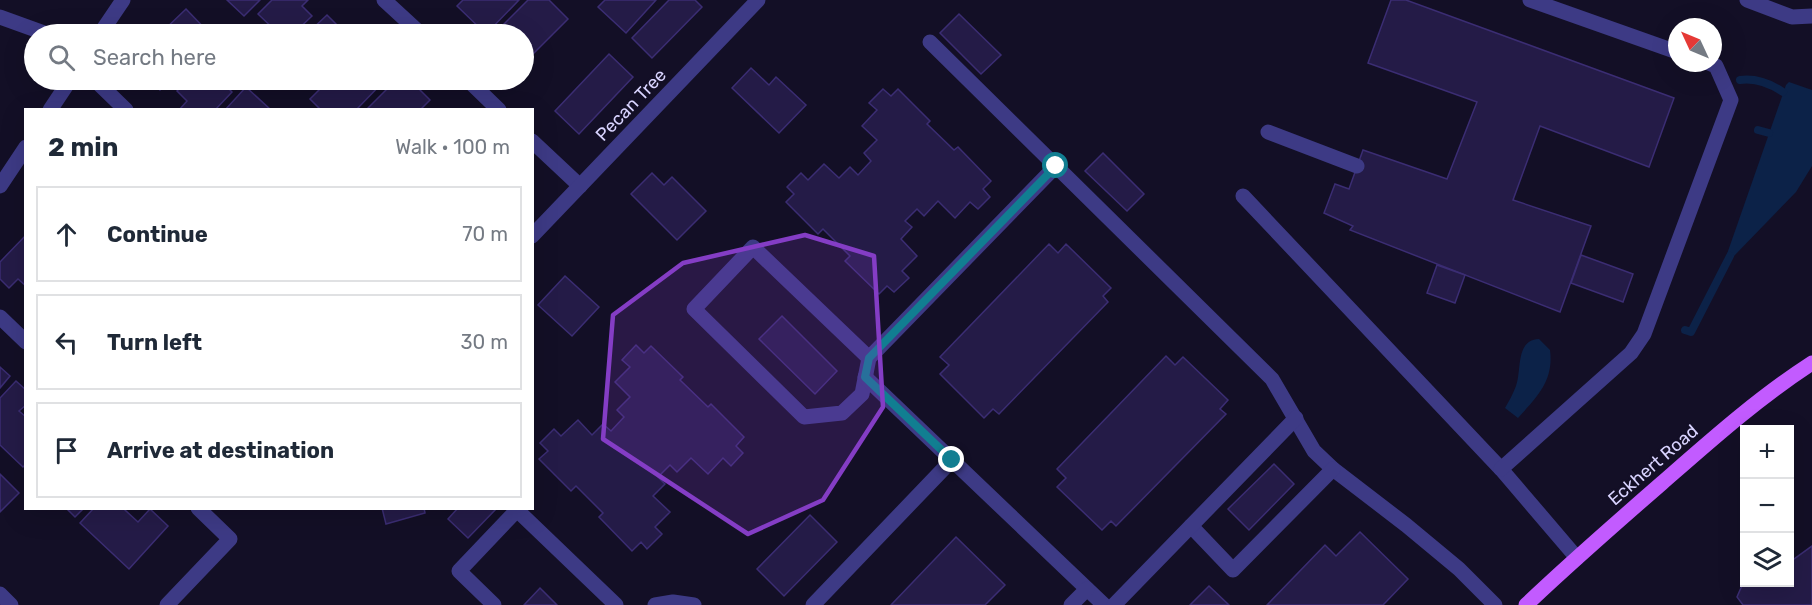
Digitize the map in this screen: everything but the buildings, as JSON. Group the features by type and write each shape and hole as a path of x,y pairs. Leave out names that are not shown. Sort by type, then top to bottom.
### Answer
{"main road":[{"name":"Eckhert Road","path":"1526,605 1557,574 1724,429 1783,382 1812,363"}],"street":[{"path":"107,24 123,0"},
{"path":"384,0 410,24"},
{"name":"Pecan Tree","path":"534,234 758,0"},
{"path":"1530,0 1668,49"},
{"path":"1747,0 1792,17 1812,16"},
{"path":"0,17 24,26"},
{"path":"930,42 1272,378 1314,451 1333,469 1459,569 1495,605"},
{"path":"1501,469 1631,353 1644,334 1731,100 1719,72"},
{"path":"51,108 63,90"},
{"path":"105,90 124,108"},
{"path":"479,90 498,108"},
{"path":"1268,132 1357,166"},
{"path":"534,143 580,186"},
{"path":"0,186 24,150"},
{"path":"869,358 753,247 693,309 804,417 842,413 862,394 869,358 1056,166"},
{"path":"1243,196 1501,469 1577,558"},
{"path":"0,317 24,340"},
{"path":"865,377 1104,605"},
{"path":"1114,605 1296,418"},
{"path":"813,605 952,460"},
{"path":"1191,526 1233,570 1333,469"},
{"path":"167,605 230,539 200,510"},
{"path":"494,605 459,571 517,510 616,605"},
{"path":"1071,605 1087,589"},
{"path":"0,594 10,605"},
{"path":"656,605 673,602 694,605"}],"highlighted area":[{"path":"805,235 874,256 883,407 823,500 748,534 603,439 613,315 683,263"}],"water":[{"path":"1789,82 1812,90 1812,166 1796,192 1733,257 1727,254 1786,85"},
{"path":"1539,339 1550,350 1551,361 1547,380 1538,395 1518,418 1505,408 1516,386 1523,350 1531,341"}],"waterway":[{"path":"1740,80 1763,82 1783,92"},
{"path":"1758,130 1769,133"},
{"path":"1685,330 1691,332 1730,256"}],"route":[{"path":"952,460 865,377 869,358 1056,166"}]}
